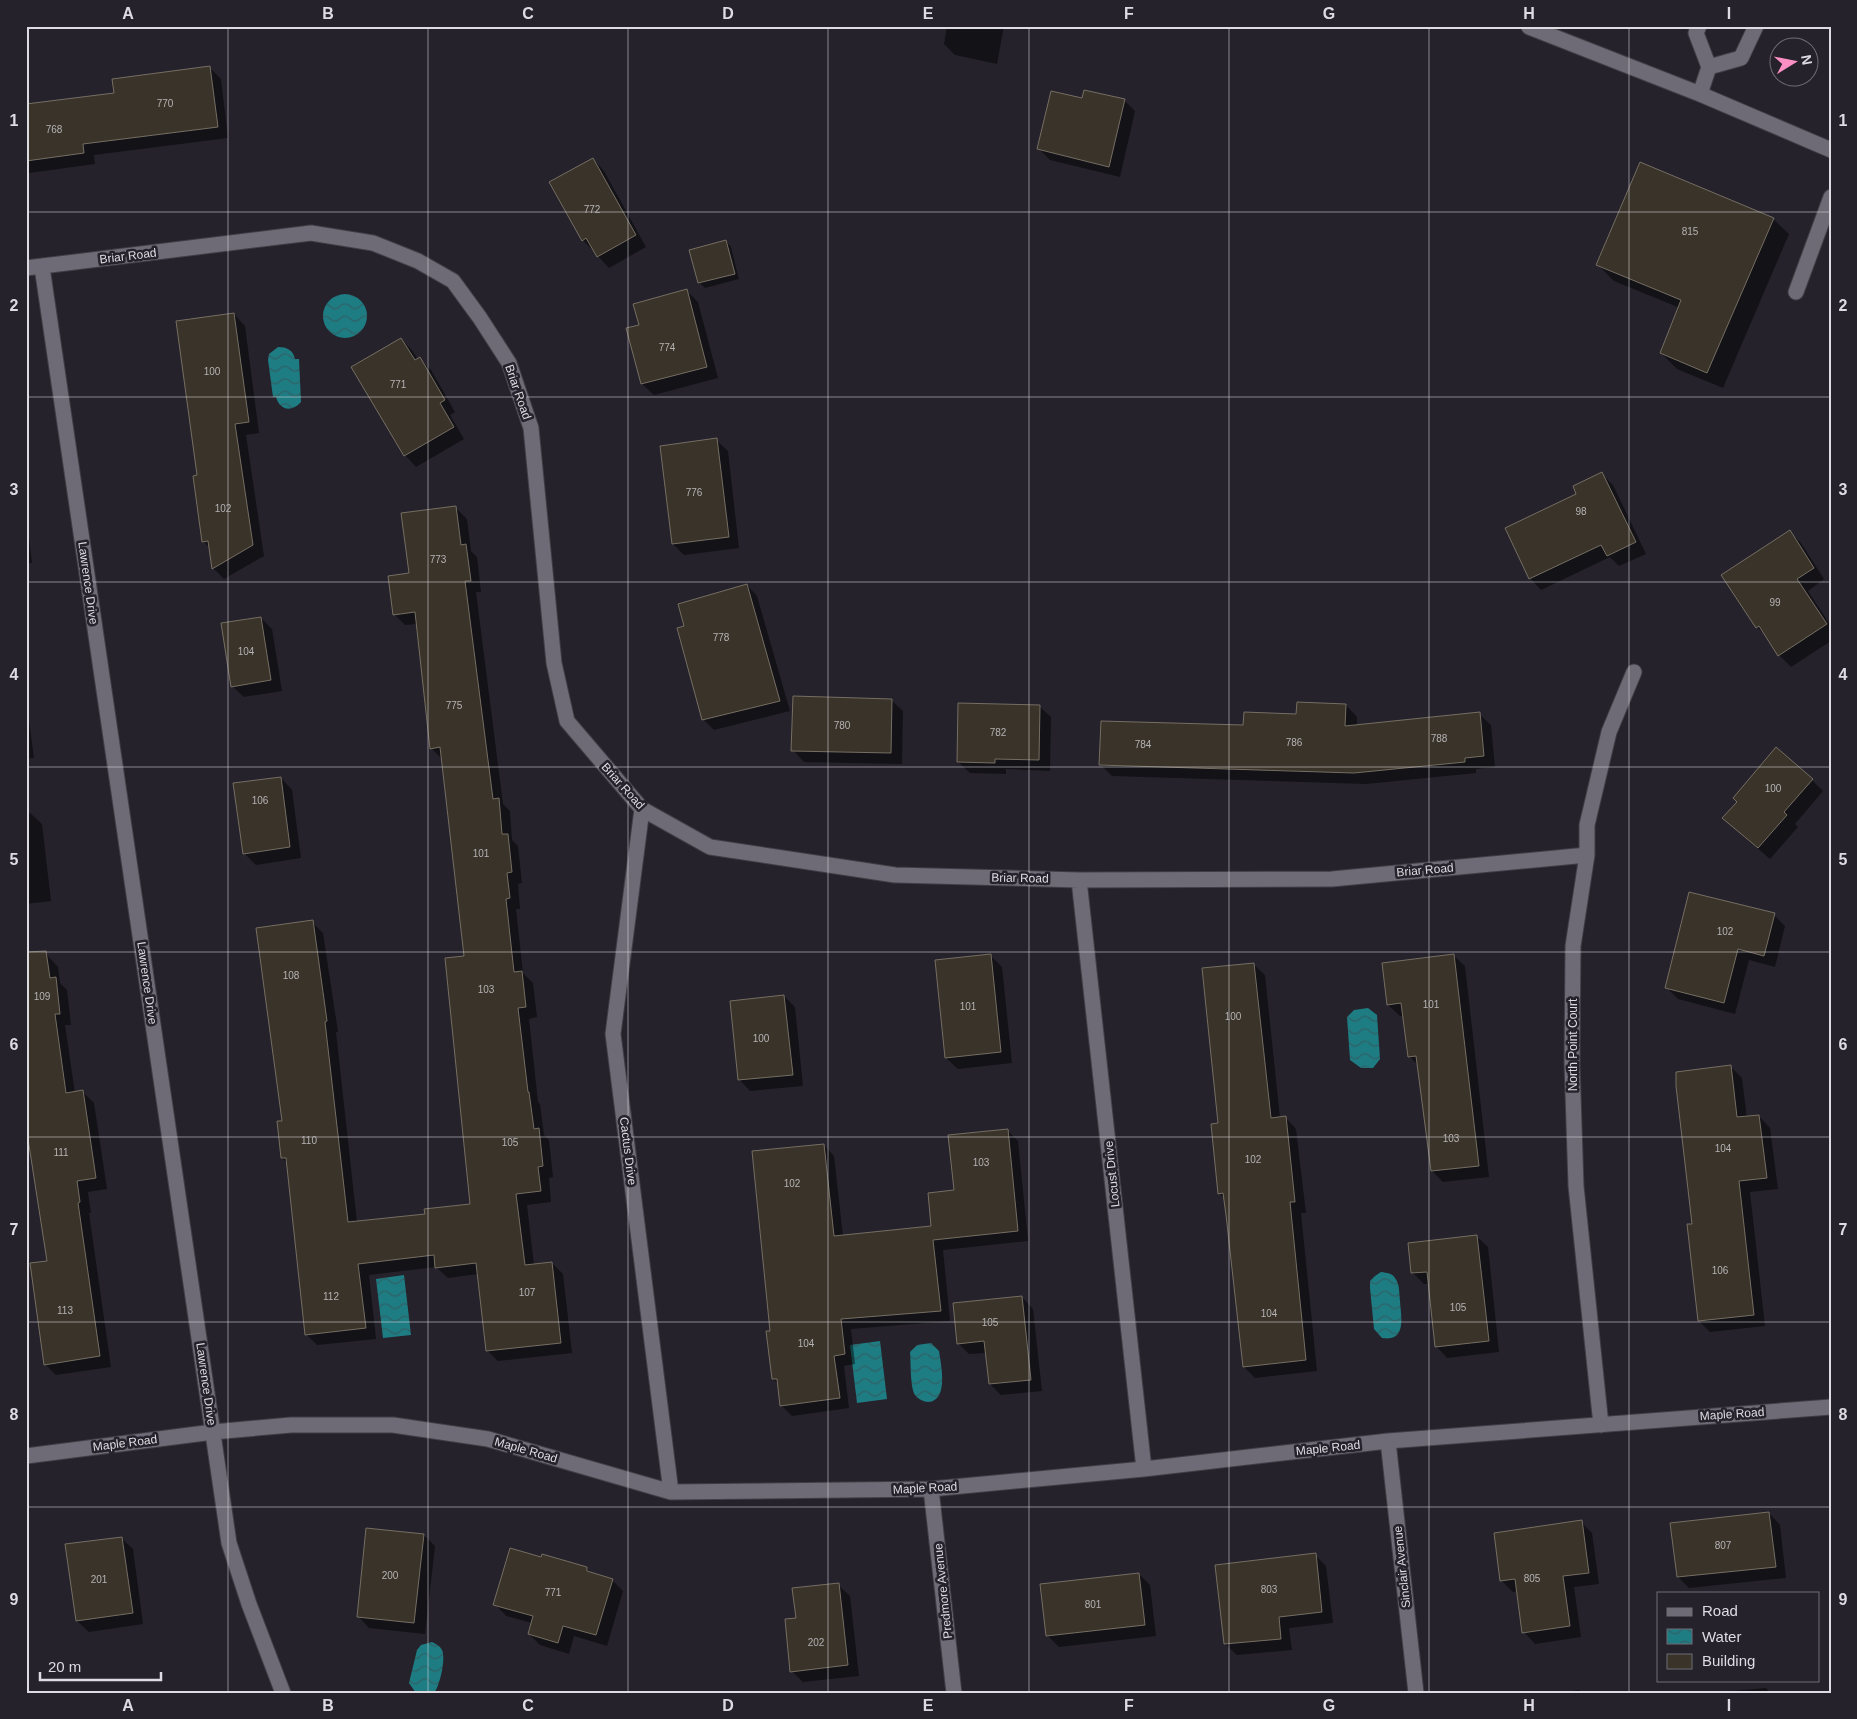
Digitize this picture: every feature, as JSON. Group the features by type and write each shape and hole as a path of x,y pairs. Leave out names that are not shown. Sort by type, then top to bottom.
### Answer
{"street":[{"path":"1699,26 1696,33 1709,67 1700,94"},
{"path":"1709,67 1741,58 1756,26"},
{"path":"1529,27 1700,94 1831,150"},
{"path":"1796,292 1831,197"},
{"name":"Briar Road","path":"26,268 311,233 373,243 418,261 453,281 509,363 531,428 554,663 567,721 642,809 710,847 895,875 1079,880 1332,879 1587,855"},
{"name":"Lawrence Drive","path":"42,266 229,1543 249,1604 283,1693"},
{"name":"North Point Court","path":"1601,1425 1576,1186 1572,1063 1573,946 1587,855 1587,825 1609,732 1634,672"},
{"name":"Cactus Drive","path":"642,809 613,1034 671,1492"},
{"name":"Locust Drive","path":"1079,880 1144,1468"},
{"name":"Maple Road","path":"26,1456 213,1432 291,1425 393,1425 488,1439 671,1492 931,1489 1388,1441 1831,1407"},
{"name":"Sinclair Avenue","path":"1388,1441 1416,1693"},
{"name":"Predmore Avenue","path":"931,1489 954,1693"}],"water":[{"path":"345,294 357,298 363,304 367,316 363,328 357,334 345,338 333,334 327,328 323,316 327,304 333,298"},
{"path":"278,347 289,350 293,353 295,359 299,359 301,402 290,409 280,405 276,397 273,397 268,360 269,354"},
{"path":"1368,1008 1377,1015 1380,1059 1373,1068 1361,1068 1350,1060 1347,1017 1354,1010"},
{"path":"1381,1272 1394,1276 1399,1289 1401,1327 1395,1336 1390,1338 1382,1338 1374,1329 1370,1281"},
{"path":"404,1275 411,1335 383,1338 376,1279"},
{"path":"880,1341 887,1399 857,1403 850,1345"},
{"path":"931,1343 939,1351 942,1381 939,1395 935,1400 928,1402 918,1398 913,1391 910,1352 917,1345"},
{"path":"432,1642 442,1650 442,1672 434,1693 416,1693 409,1683 417,1650 421,1645"}],"building":[{"path":"210,66 218,127 83,144 84,153 26,161 26,104 114,93 112,79"},
{"path":"1084,90 1125,99 1109,167 1037,149 1051,91 1082,98"},
{"path":"593,158 636,235 597,257 586,238 582,241 549,182"},
{"path":"1640,162 1774,218 1707,373 1660,353 1681,300 1596,265"},
{"path":"726,240 735,274 698,283 689,250"},
{"path":"687,289 707,367 641,384 626,328 639,325 633,304"},
{"path":"234,313 249,422 235,424 253,545 212,569 208,541 202,542 193,476 197,475 176,321"},
{"path":"401,338 415,360 420,357 445,400 440,403 454,427 404,456 351,367"},
{"path":"717,438 729,537 672,544 660,446"},
{"path":"1602,472 1636,542 1607,556 1601,545 1529,579 1505,528 1576,494 1573,486"},
{"path":"456,506 461,545 466,544 471,581 465,581 493,799 499,798 502,834 508,834 512,872 507,873 510,898 506,899 514,972 522,971 526,1007 518,1008 528,1092 534,1129 539,1128 543,1166 538,1167 541,1191 516,1194 525,1265 552,1262 561,1343 486,1351 476,1263 435,1268 434,1255 358,1264 366,1328 305,1335 286,1158 281,1158 277,1121 282,1121 256,928 313,920 327,1021 325,1022 348,1222 425,1214 424,1209 470,1204 445,958 464,956 440,747 430,749 415,612 393,615 388,576 409,573 401,513"},
{"path":"1790,530 1814,568 1797,579 1827,624 1778,656 1759,626 1756,628 1721,575"},
{"path":"747,584 780,701 702,720 677,628 684,626 678,604"},
{"path":"261,617 271,680 231,687 221,623"},
{"path":"793,696 892,699 891,753 791,751"},
{"path":"1297,702 1346,704 1345,726 1480,712 1484,756 1465,758 1465,762 1354,773 1099,765 1101,721 1243,725 1244,712 1296,714"},
{"path":"958,703 1040,705 1039,760 995,759 995,763 957,762"},
{"path":"1776,747 1813,779 1784,812 1787,815 1758,848 1722,818 1737,802 1733,798"},
{"path":"281,777 290,847 243,854 233,783"},
{"path":"1689,892 1775,913 1764,956 1738,949 1724,1003 1665,988"},
{"path":"46,951 50,978 56,977 60,1014 55,1014 66,1093 83,1090 96,1178 77,1181 80,1202 78,1203 100,1356 44,1365 30,1263 47,1261 26,1126 26,952"},
{"path":"991,954 1001,1052 945,1058 935,960"},
{"path":"1454,954 1479,1166 1431,1171 1416,1056 1408,1057 1401,1003 1387,1005 1382,963"},
{"path":"1254,963 1271,1118 1286,1116 1295,1202 1290,1202 1306,1360 1243,1367 1223,1193 1218,1194 1211,1124 1218,1123 1202,968"},
{"path":"784,995 793,1075 738,1080 730,1001"},
{"path":"1731,1065 1737,1117 1759,1115 1767,1178 1739,1181 1754,1315 1698,1321 1687,1224 1692,1224 1676,1072"},
{"path":"1008,1129 1018,1231 933,1240 941,1311 841,1319 845,1354 834,1356 840,1398 780,1406 777,1379 772,1379 766,1331 770,1331 752,1151 824,1144 834,1236 931,1226 928,1193 954,1190 948,1135"},
{"path":"1477,1235 1489,1341 1435,1347 1427,1272 1411,1273 1408,1243"},
{"path":"1022,1296 1031,1380 989,1384 984,1341 957,1344 953,1303"},
{"path":"1769,1512 1776,1567 1677,1577 1670,1523"},
{"path":"1582,1520 1589,1573 1563,1576 1570,1626 1522,1633 1515,1579 1500,1581 1494,1533"},
{"path":"366,1528 424,1534 414,1623 357,1617"},
{"path":"122,1537 133,1613 76,1621 65,1544"},
{"path":"510,1548 541,1557 542,1554 587,1567 587,1571 613,1579 596,1635 563,1626 558,1643 528,1634 533,1616 493,1605"},
{"path":"1316,1553 1322,1612 1279,1617 1281,1639 1224,1644 1215,1565"},
{"path":"1139,1573 1145,1625 1046,1636 1040,1584"},
{"path":"839,1583 848,1665 790,1672 785,1619 796,1618 792,1588"}]}
